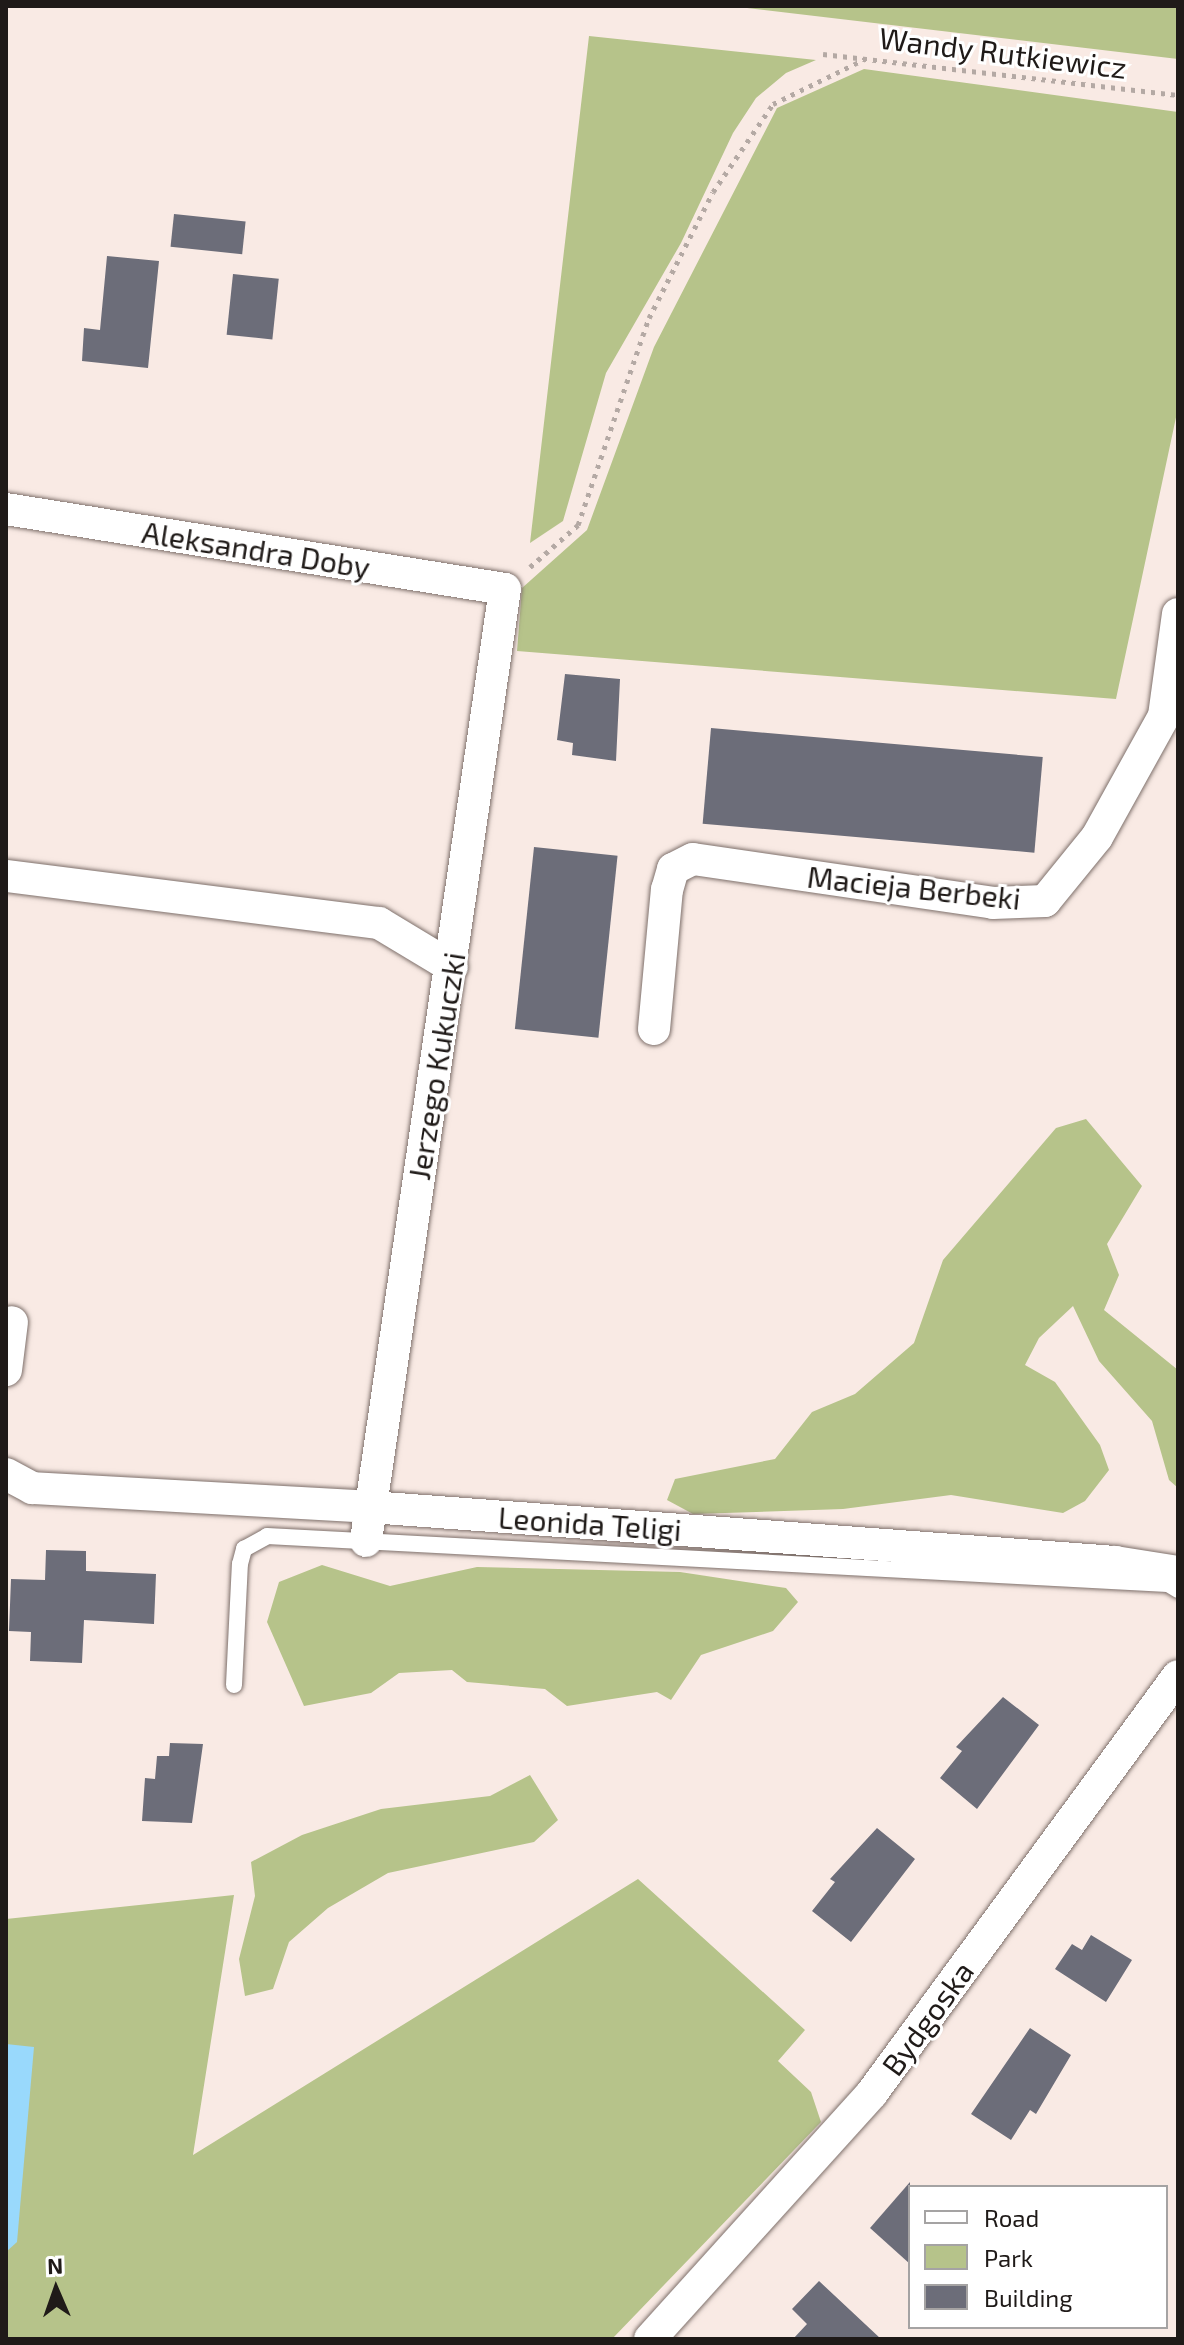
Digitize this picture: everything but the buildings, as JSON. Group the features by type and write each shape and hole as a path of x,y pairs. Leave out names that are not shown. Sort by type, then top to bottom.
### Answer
{"street":[{"name":"Aleksandra Doby","path":"6,509 505,589"},
{"name":"Jerzego Kukuczki","path":"366,1541 505,589"},
{"name":"Macieja Berbeki","path":"654,1029 667,890 673,869 693,859 993,903 1045,901 1097,837 1164,716 1178,614"},
{"path":"6,876 379,923 452,967"},
{"path":"6,1370 12,1322"},
{"name":"Leonida Teligi","path":"6,1474 32,1488 370,1507 1115,1562 1178,1572"},
{"name":"Bydgoska","path":"650,2339 872,2093 1166,1710 1178,1676"}],"lane":[{"path":"234,1685 244,1549 267,1536 1152,1583 1178,1590"}],"path":[{"name":"Wandy Rutkiewicz","path":"823,54 1178,95"},
{"path":"505,589 578,525 649,318 713,192 773,104 865,59"}],"green space":[{"path":"730,6 1178,6 1178,59"},
{"path":"589,36 816,60 786,73 756,98 733,133 681,243 606,373 563,521 530,543"},
{"path":"864,69 1178,112 1178,408 1116,699 517,651 522,588 587,530 654,347 777,108"},
{"path":"1086,1119 1142,1186 1107,1244 1119,1275 1104,1310 1178,1370 1178,1488 1169,1480 1152,1421 1099,1361 1073,1306 1039,1338 1025,1365 1055,1382 1100,1445 1109,1470 1085,1501 1063,1513 951,1495 843,1509 693,1514 667,1500 675,1479 775,1459 812,1412 855,1394 914,1343 943,1260 1056,1128"},
{"path":"322,1565 390,1586 477,1567 680,1572 786,1588 798,1602 773,1631 701,1655 671,1700 657,1692 567,1706 545,1689 467,1682 452,1670 399,1673 371,1693 304,1706 267,1622 279,1582"},
{"path":"530,1775 558,1820 534,1842 388,1873 328,1908 289,1942 273,1989 245,1996 239,1959 255,1896 251,1862 302,1835 381,1809 490,1796"},
{"path":"638,1879 805,2030 778,2061 811,2092 821,2122 612,2339 6,2339 6,1919 234,1895 193,2155"}],"water":[{"path":"6,2044 34,2047 17,2242 6,2252"}]}
